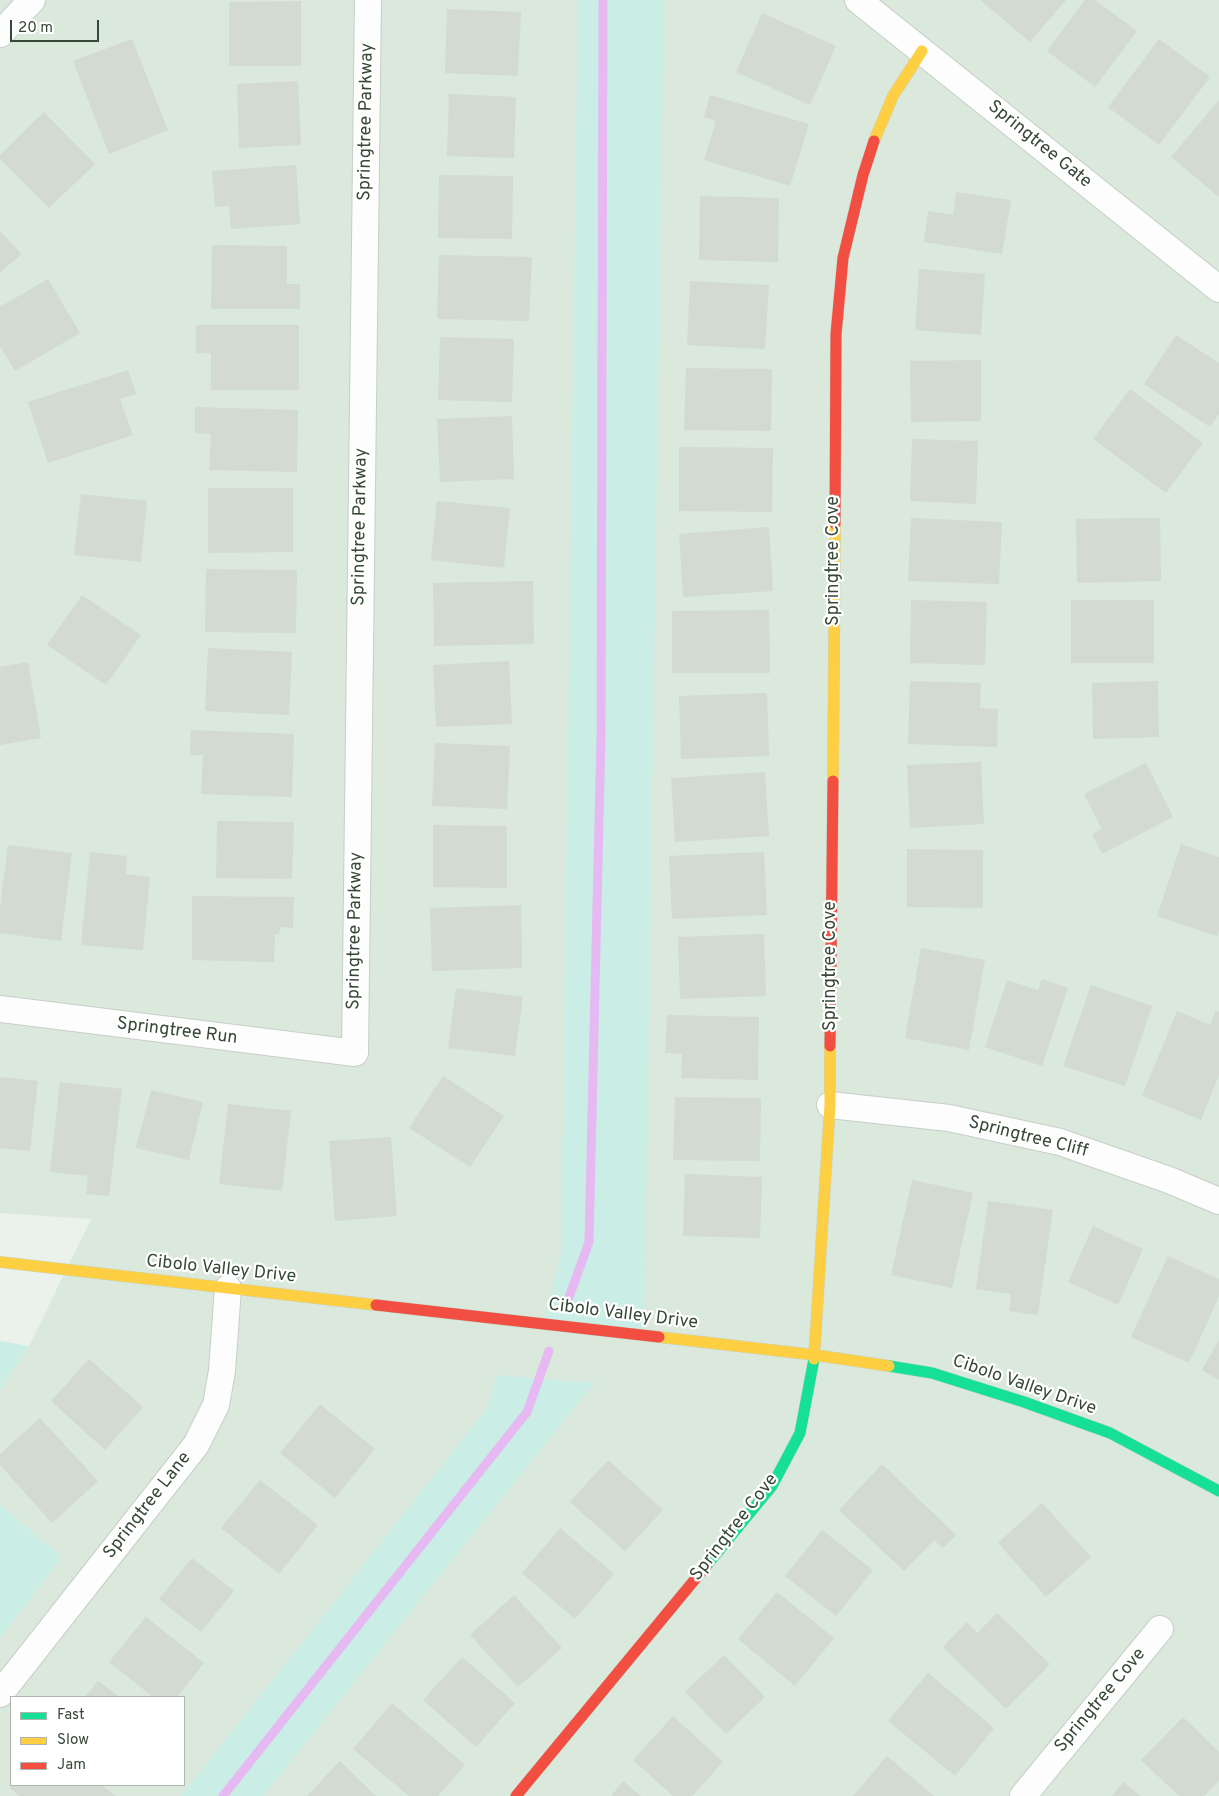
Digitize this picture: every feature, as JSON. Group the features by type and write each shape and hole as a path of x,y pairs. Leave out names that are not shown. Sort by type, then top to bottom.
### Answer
{"street":[{"path":"0,34 32,0"},
{"name":"Springtree Parkway","path":"355,1053 368,0"},
{"name":"Springtree Gate","path":"858,0 1219,289"},
{"name":"Springtree Cove","path":"516,1796 772,1486 800,1434 815,1354 830,1105 836,334 843,258 866,166 877,132 893,96 922,51"},
{"name":"Springtree Run","path":"0,1010 355,1053"},
{"name":"Springtree Cliff","path":"830,1105 949,1118 1060,1142 1169,1180 1219,1201"},
{"name":"Cibolo Valley Drive","path":"0,1262 815,1354 932,1373 1024,1402 1110,1433 1219,1492"},
{"name":"Springtree Lane","path":"0,1694 196,1445 216,1405 222,1371 228,1288"},
{"name":"Springtree Cove","path":"1023,1796 1160,1629"}],"shaded area":[{"path":"0,0 1219,0 1219,1796 0,1796 0,1638 62,1557 0,1505 0,1390 29,1346 91,1219 0,1213"},
{"path":"578,0 664,0 644,1335 543,1324 561,1252"},
{"path":"0,1341 29,1346 0,1390"},
{"path":"496,1375 594,1383 263,1796 181,1796 488,1407"},
{"path":"0,1505 62,1557 0,1638"}],"building":[{"path":"980,0 1066,0 1030,42"},
{"path":"1085,0 1095,0 1137,31 1095,87 1047,51"},
{"path":"301,1 301,66 229,66 229,2"},
{"path":"447,9 521,12 518,76 445,73"},
{"path":"762,13 836,46 810,105 736,72"},
{"path":"132,39 168,130 109,154 73,61"},
{"path":"1159,39 1210,77 1159,145 1108,107"},
{"path":"298,81 301,145 239,148 237,84"},
{"path":"449,94 516,97 514,158 447,156"},
{"path":"710,95 809,124 790,186 704,160 716,121 704,117"},
{"path":"1219,100 1219,197 1171,157"},
{"path":"44,112 95,164 49,208 0,159 0,155"},
{"path":"296,165 300,224 231,229 229,206 215,207 212,171"},
{"path":"439,175 513,176 512,239 438,238"},
{"path":"956,192 1011,200 1002,254 924,242 928,211 953,215"},
{"path":"700,196 779,198 778,262 699,260"},
{"path":"0,231 21,254 0,273"},
{"path":"212,245 287,246 287,284 300,284 300,309 211,309"},
{"path":"439,255 532,257 529,321 437,319"},
{"path":"919,269 985,274 981,335 915,330"},
{"path":"48,279 80,333 15,371 0,346 0,307"},
{"path":"690,281 769,285 765,349 687,345"},
{"path":"196,325 299,325 299,390 211,390 211,353 196,353"},
{"path":"1176,335 1219,363 1219,414 1210,427 1144,384"},
{"path":"440,337 514,339 512,402 438,400"},
{"path":"981,360 981,421 911,422 910,361"},
{"path":"686,368 772,369 771,431 684,430"},
{"path":"128,370 136,394 120,399 133,435 48,463 28,402"},
{"path":"1130,389 1203,443 1166,493 1093,439"},
{"path":"195,407 298,410 297,472 209,470 211,434 195,433"},
{"path":"512,416 514,479 440,482 437,419"},
{"path":"912,439 978,441 976,504 910,501"},
{"path":"679,447 773,448 772,512 679,511"},
{"path":"208,488 293,488 293,552 208,553"},
{"path":"81,494 147,501 141,562 74,555"},
{"path":"437,501 510,508 504,568 431,560"},
{"path":"911,518 1002,522 999,584 908,581"},
{"path":"1160,518 1161,581 1077,583 1076,519"},
{"path":"769,527 773,591 683,597 679,534"},
{"path":"206,569 297,570 296,633 205,632"},
{"path":"533,581 534,644 434,646 433,583"},
{"path":"82,595 141,635 106,685 47,645"},
{"path":"911,600 987,602 985,665 910,663"},
{"path":"1071,600 1154,600 1154,663 1071,663"},
{"path":"769,610 770,673 672,673 672,611"},
{"path":"208,648 292,652 289,715 205,711"},
{"path":"509,661 512,724 436,727 433,665"},
{"path":"28,662 41,738 0,745 0,667"},
{"path":"910,681 981,683 980,708 998,709 997,747 908,744"},
{"path":"1158,681 1159,737 1093,739 1092,683"},
{"path":"767,693 769,756 681,759 679,696"},
{"path":"191,730 294,734 292,797 201,794 203,755 190,755"},
{"path":"435,743 510,746 507,809 432,806"},
{"path":"981,762 984,824 910,828 907,765"},
{"path":"1146,763 1173,817 1102,854 1092,834 1102,829 1084,794"},
{"path":"765,772 769,836 675,842 671,778"},
{"path":"217,821 294,822 292,879 216,878"},
{"path":"433,825 507,826 507,888 433,887"},
{"path":"1181,844 1219,857 1219,931 1217,936 1157,916"},
{"path":"8,845 72,853 61,941 0,933 0,909"},
{"path":"907,849 983,850 983,908 907,907"},
{"path":"90,852 127,856 126,874 150,877 143,950 81,945"},
{"path":"764,852 767,915 672,919 669,856"},
{"path":"192,896 294,897 293,928 280,927 279,935 275,934 274,962 192,960"},
{"path":"521,905 522,968 432,971 430,908"},
{"path":"764,934 766,996 680,999 678,937"},
{"path":"921,948 985,960 969,1050 905,1038"},
{"path":"1042,979 1068,988 1042,1066 985,1047 1007,980 1038,990"},
{"path":"1091,985 1152,1006 1125,1086 1063,1066"},
{"path":"456,988 523,997 515,1056 448,1048"},
{"path":"1216,1010 1219,1012 1219,1075 1201,1120 1142,1096 1177,1011 1210,1025"},
{"path":"667,1015 759,1017 758,1080 681,1078 682,1054 665,1053"},
{"path":"443,1076 504,1116 470,1167 409,1128"},
{"path":"0,1077 38,1081 30,1151 0,1148"},
{"path":"60,1082 122,1089 109,1196 86,1194 88,1176 50,1172"},
{"path":"151,1090 203,1102 189,1160 136,1148"},
{"path":"675,1097 761,1098 760,1161 673,1160"},
{"path":"228,1104 291,1111 282,1191 219,1184"},
{"path":"391,1137 397,1216 335,1221 329,1141"},
{"path":"685,1174 762,1177 760,1238 683,1236"},
{"path":"912,1180 973,1193 952,1288 891,1275"},
{"path":"988,1201 1053,1210 1038,1315 1009,1311 1011,1294 976,1289"},
{"path":"1093,1226 1143,1249 1118,1305 1068,1282"},
{"path":"1168,1256 1219,1279 1219,1296 1189,1363 1131,1337"},
{"path":"1219,1340 1219,1380 1202,1370"},
{"path":"89,1359 143,1407 105,1450 51,1401"},
{"path":"320,1404 375,1449 335,1498 280,1453"},
{"path":"40,1418 98,1481 52,1523 0,1465 0,1454"},
{"path":"608,1460 663,1510 625,1551 570,1502"},
{"path":"882,1464 956,1535 943,1548 934,1540 904,1571 839,1510"},
{"path":"260,1480 318,1525 279,1574 221,1528"},
{"path":"1042,1503 1091,1557 1046,1597 998,1543"},
{"path":"560,1528 614,1574 575,1619 522,1573"},
{"path":"822,1530 873,1570 836,1616 785,1576"},
{"path":"192,1558 234,1591 201,1632 159,1599"},
{"path":"777,1592 834,1638 795,1686 738,1639"},
{"path":"514,1595 562,1648 518,1687 470,1635"},
{"path":"997,1613 1050,1664 1006,1709 943,1647 967,1622 977,1633"},
{"path":"146,1617 204,1663 178,1696 152,1696 109,1662"},
{"path":"724,1655 765,1697 726,1734 685,1692"},
{"path":"462,1657 515,1703 476,1747 423,1700"},
{"path":"928,1673 994,1728 955,1776 888,1721"},
{"path":"98,1681 118,1696 86,1696"},
{"path":"392,1703 465,1765 438,1796 409,1796 353,1749"},
{"path":"673,1716 723,1762 692,1796 673,1796 633,1760"},
{"path":"1183,1717 1219,1752 1219,1780 1204,1796 1179,1796 1141,1760"},
{"path":"887,1756 934,1796 853,1796"},
{"path":"340,1761 376,1796 307,1796"},
{"path":"623,1781 641,1796 611,1796"},
{"path":"1123,1782 1141,1796 1112,1796"},
{"path":"12,1786 103,1786 115,1796 19,1796 10,1788"}],"waterway":[{"path":"568,1300 589,1242 601,737 603,0"},
{"path":"223,1796 527,1412 549,1351"}],"traffic: fast":[{"path":"706,1566 772,1486 800,1433 814,1359"},
{"path":"889,1366 932,1373 1024,1402 1110,1433 1219,1491"}],"traffic: slow":[{"path":"874,141 893,96 922,51"},
{"path":"833,781 835,524"},
{"path":"814,1359 830,1105 830,1046"},
{"path":"0,1262 376,1305"},
{"path":"659,1337 815,1355 889,1366"}],"traffic: jam":[{"path":"835,524 836,334 843,258 863,175 874,141"},
{"path":"830,1046 833,781"},
{"path":"376,1305 659,1337"},
{"path":"516,1796 706,1566"}]}
